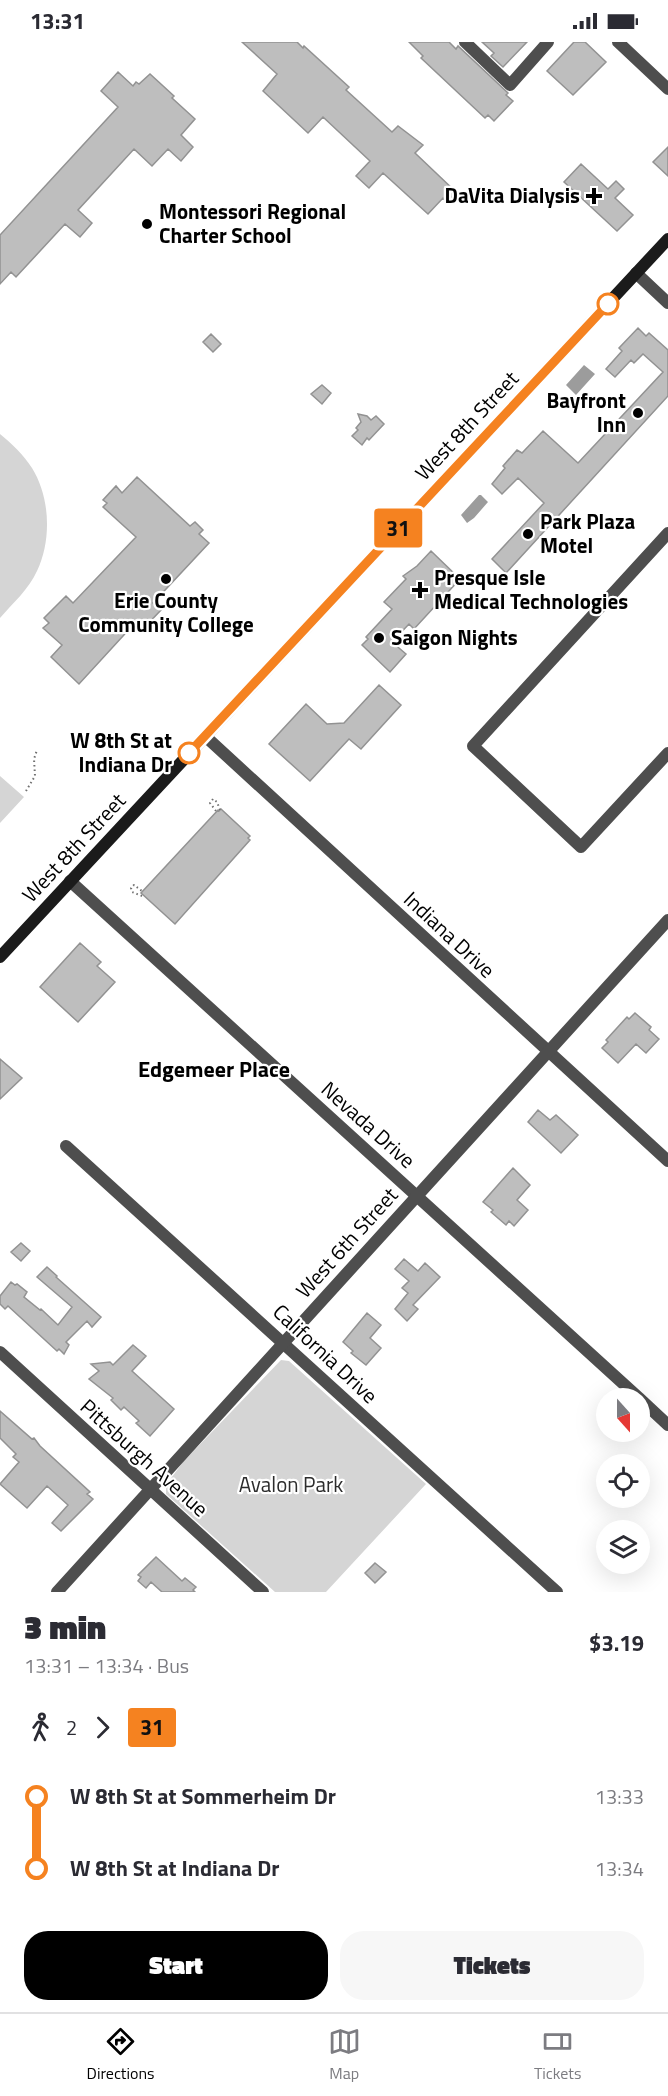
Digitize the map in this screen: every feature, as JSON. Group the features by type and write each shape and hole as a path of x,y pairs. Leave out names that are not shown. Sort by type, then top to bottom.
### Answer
{"main road":[{"name":"West 8th Street","path":"0,957 668,239"}],"street":[{"path":"465,42 510,85 549,42"},
{"path":"618,42 668,89"},
{"path":"636,273 668,303"},
{"path":"668,533 473,746 581,847 668,753"},
{"name":"Indiana Drive","path":"205,736 668,1161"},
{"name":"Nevada Drive","path":"70,881 628,1388"},
{"name":"West 6th Street","path":"57,1592 668,920"},
{"name":"California Drive","path":"66,1146 556,1592"},
{"name":"Pittsburgh Avenue","path":"0,1352 263,1592"},
{"name":"Nevada Drive","path":"650,1408 668,1425"}],"path":[{"path":"26,791 35,776 34,759 37,750"},
{"path":"142,891 134,885 130,888 132,892 142,896"}],"green space":[{"path":"0,434 25,458 38,479 45,505 47,532 42,559 34,578 0,618"},
{"path":"0,776 24,797 0,823"},
{"name":"Avalon Park","path":"281,1360 289,1361 426,1484 326,1592 275,1592 166,1494 166,1485 183,1462"}],"shaded area":[{"path":"584,365 595,374 576,395 566,385"},
{"path":"479,495 488,502 467,523 461,515"}],"building":[{"path":"242,42 297,42 303,48 304,46 349,87 346,90 392,132 398,126 423,145 415,153 456,192 447,202 443,198 428,214 383,173 369,188 356,176 370,161 323,117 308,133 263,91 277,74"},
{"path":"409,42 449,42 456,49 458,46 508,93 506,95 513,101 494,121 488,115 485,118 421,58 423,56"},
{"path":"482,42 527,42 503,67 491,56 494,53"},
{"path":"574,42 585,42 606,62 573,95 547,71"},
{"path":"118,72 133,86 136,82 139,84 150,74 174,96 172,98 195,119 181,135 193,147 181,161 168,149 152,166 134,149 78,210 92,223 80,237 65,224 16,277 11,272 0,284 0,235 118,107 101,91"},
{"path":"668,147 668,176 653,162"},
{"path":"581,164 608,189 616,181 624,189 615,198 633,215 617,231 564,182"},
{"path":"638,328 646,336 649,333 668,350 668,396 506,573 492,559 544,503 518,478 502,494 492,484 505,468 503,466 517,450 522,453 543,431 578,463 663,372 643,354 634,363 631,360 615,377 606,369 622,351 619,348"},
{"path":"211,334 221,344 213,352 203,342"},
{"path":"322,385 331,393 322,404 311,394"},
{"path":"358,414 367,416 371,420 376,416 384,424 362,445 352,436 358,430 356,428 361,422"},
{"path":"137,477 190,526 195,522 203,530 199,534 209,543 153,603 161,610 142,630 134,624 79,684 51,657 62,645 43,628 49,623 44,618 66,596 73,603 136,537 103,507 107,503 103,500 116,486 122,493"},
{"path":"431,551 460,579 414,629 409,624 392,642 406,654 390,672 362,645 368,639 366,637 392,609 384,602 406,579 403,576 417,566"},
{"path":"379,685 401,705 361,749 349,739 310,781 269,744 306,704 327,724 344,723"},
{"path":"221,809 250,836 248,838 250,840 175,924 141,893"},
{"path":"80,943 101,962 97,966 115,982 78,1022 40,987"},
{"path":"635,1013 651,1027 649,1030 659,1039 646,1053 636,1044 618,1063 602,1048 608,1042 606,1040 627,1017 629,1019"},
{"path":"0,1059 22,1078 0,1099"},
{"path":"538,1110 550,1120 556,1115 578,1135 561,1153 528,1122"},
{"path":"513,1168 530,1185 517,1200 528,1210 514,1226 509,1221 506,1225 483,1202"},
{"path":"21,1243 30,1251 21,1261 11,1252"},
{"path":"404,1259 418,1271 425,1263 440,1277 413,1305 418,1309 407,1321 395,1309 408,1293 402,1288 409,1281 395,1269"},
{"path":"47,1267 101,1317 92,1327 87,1321 66,1342 69,1345 64,1354 59,1349 57,1351 8,1306 5,1309 0,1304 0,1296 11,1282 17,1284 27,1292 24,1297 58,1325 72,1307 37,1277"},
{"path":"367,1313 381,1325 370,1338 381,1348 366,1365 351,1353 353,1351 343,1342"},
{"path":"133,1345 146,1356 132,1371 174,1409 150,1436 136,1423 139,1421 124,1407 121,1410 111,1400 113,1398 89,1379 99,1371 91,1364 110,1362 113,1365"},
{"path":"0,1411 32,1439 34,1438 90,1492 87,1494 93,1499 61,1531 52,1523 68,1505 47,1486 27,1508 0,1484 19,1462 13,1457 16,1454 0,1438"},
{"path":"156,1557 182,1581 185,1578 196,1587 193,1590 195,1592 162,1592 151,1582 146,1588 138,1581 141,1577 138,1575"},
{"path":"375,1563 386,1572 375,1583 365,1573"}],"bus line":[{"name":"31","path":"189,753 608,304"}],"place":[{"name":"DaVita Dialysis","path":"594,196"},
{"name":"Montessori Regional Charter School","path":"147,224"},
{"name":"Bayfront Inn","path":"638,413"},
{"name":"Park Plaza Motel","path":"528,534"},
{"name":"Erie County Community College","path":"166,579"},
{"name":"Presque Isle Medical Technologies","path":"420,590"},
{"name":"Saigon Nights","path":"379,638"},
{"name":"W 8th St at Indiana Dr","path":"189,753"}],"district":[{"name":"Edgemeer Place","path":"214,1069"}]}
